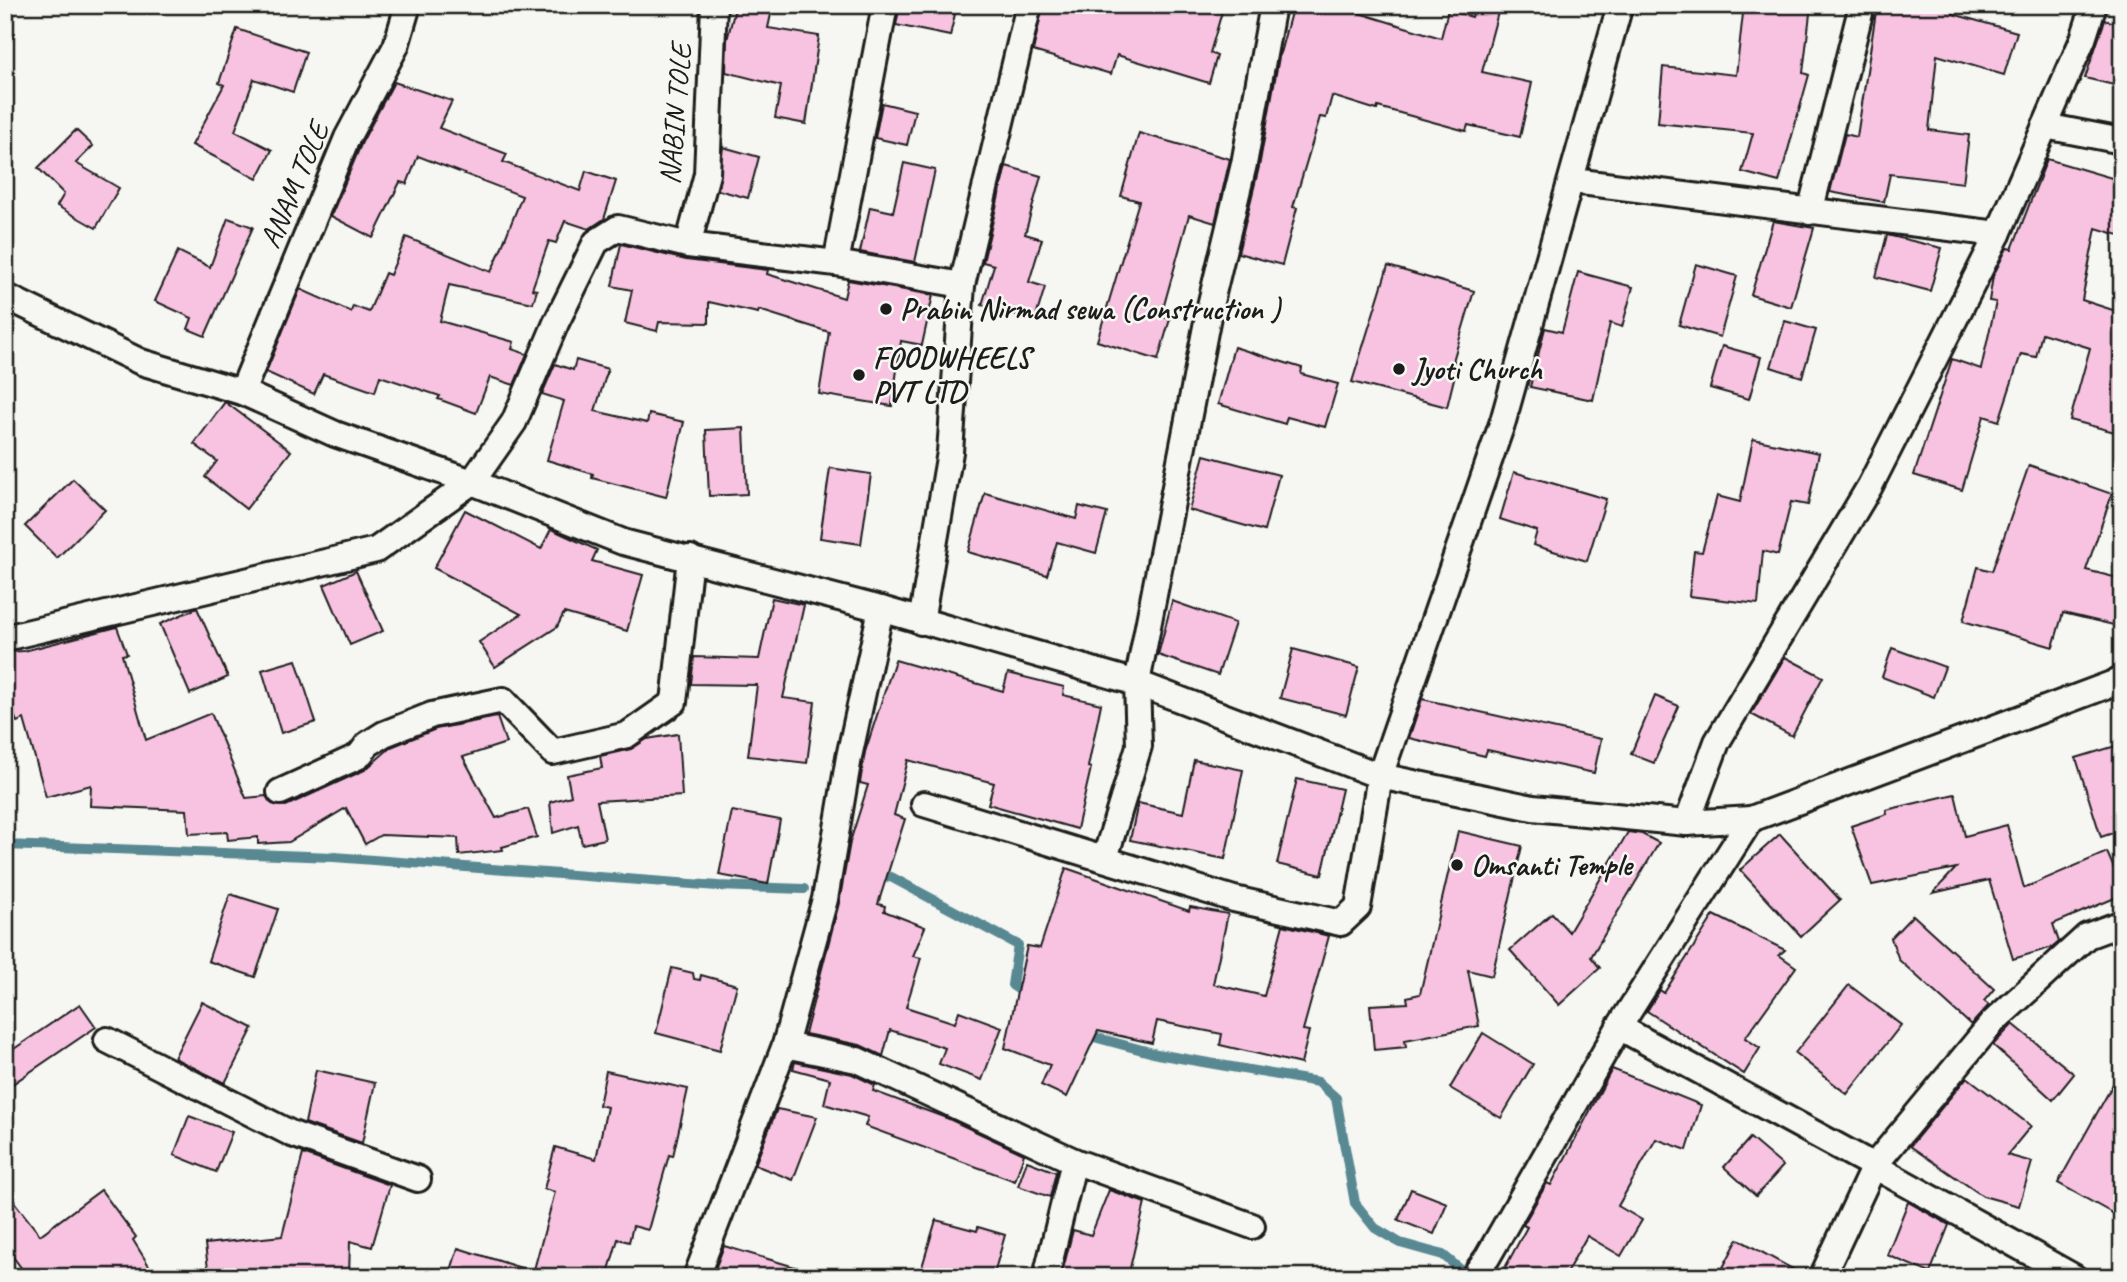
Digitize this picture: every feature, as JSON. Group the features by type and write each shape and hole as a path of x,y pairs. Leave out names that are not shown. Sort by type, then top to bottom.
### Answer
{"street":[{"name":"ANAM TOLE","path":"242,392 347,138 396,46 408,5"},
{"name":"NABIN TOLE","path":"688,245 707,174 715,5"},
{"path":"836,263 885,5"},
{"path":"921,622 950,452 962,285 1028,5"},
{"path":"1105,858 1139,746 1137,683 1210,306 1244,164 1273,5"},
{"path":"924,804 1234,899 1341,923 1358,906 1380,776 1503,421 1573,181 1620,5"},
{"path":"1810,212 1862,5"},
{"path":"1688,822 1717,742 1870,486 1998,234 2083,39 2094,5"},
{"path":"2045,126 2122,141"},
{"path":"1573,181 1998,234"},
{"path":"5,638 376,550 472,482 514,422 556,323 596,242 618,228 688,245 836,263 962,285"},
{"path":"5,296 141,362 242,392 335,434 472,482 623,542 881,609 1137,683 1380,776 1533,808 1688,822 1751,819 2119,684"},
{"path":"280,792 359,756 384,734 432,715 503,700 553,752 627,734 674,702 691,558"},
{"path":"696,1277 724,1212 769,1079 785,1045 825,899 849,757 881,609"},
{"path":"1480,1267 1619,1027 1751,819"},
{"path":"1822,1277 1874,1166 1993,1022 2087,936 2122,923"},
{"path":"1619,1027 1874,1166 2059,1274"},
{"path":"107,1040 292,1134 418,1179"},
{"path":"785,1045 857,1060 1074,1161 1252,1226"},
{"path":"1046,1277 1074,1161"}],"building":[{"path":"736,5 773,5 768,28 819,36 806,124 775,118 781,86 726,72 727,40"},
{"path":"900,5 957,5 950,36 896,25"},
{"path":"1043,5 1224,5 1210,53 1217,56 1209,83 1117,55 1111,74 1033,51"},
{"path":"1293,5 1358,5 1356,12 1441,38 1448,10 1472,17 1476,5 1500,5 1482,72 1532,83 1520,137 1468,125 1466,131 1378,107 1377,110 1332,96 1326,118 1320,117 1293,207 1297,208 1282,265 1238,253 1259,167 1279,57"},
{"path":"1744,5 1811,5 1803,73 1809,75 1779,182 1742,172 1753,133 1658,123 1663,67 1736,75"},
{"path":"1877,5 1954,8 1953,14 2017,32 2004,75 1937,55 1929,130 1969,135 1963,183 1890,174 1884,202 1830,192 1845,134 1857,137"},
{"path":"2105,20 2122,25 2122,87 2085,78"},
{"path":"237,29 306,52 293,92 254,79 235,131 272,150 257,179 192,145 224,85 219,83"},
{"path":"394,82 452,101 439,128 507,154 503,162 580,191 586,171 616,181 604,219 589,229 565,221 556,243 549,241 532,289 537,290 533,303 449,285 440,321 514,342 512,349 527,354 514,385 490,377 476,413 438,399 440,396 380,376 375,392 323,374 314,394 266,372 300,289 351,312 353,306 369,312 385,273 390,275 406,237 491,272 499,254 522,196 418,156 407,184 400,182 373,238 331,216 362,142"},
{"path":"882,103 915,111 907,145 875,138"},
{"path":"76,130 93,146 76,163 119,188 96,228 57,206 64,194 38,168"},
{"path":"1139,133 1230,159 1215,223 1189,215 1161,316 1170,319 1158,360 1097,341 1139,201 1121,196"},
{"path":"723,147 759,157 748,198 718,190"},
{"path":"2047,159 2122,181 2122,236 2096,228 2082,300 2122,313 2122,434 2070,420 2090,348 2042,333 2036,357 2021,354 1999,421 1984,416 1962,490 1914,475 1952,359 1981,369 1996,302 1989,301 1993,276 2007,248 2012,249"},
{"path":"904,163 935,170 915,262 860,252 870,207 893,212"},
{"path":"1006,166 1041,176 1025,234 1042,239 1029,282 1045,287 1035,320 982,305 994,265 983,262"},
{"path":"228,218 253,227 205,336 188,329 192,318 155,301 178,251 210,267"},
{"path":"1773,221 1814,228 1791,307 1751,295"},
{"path":"1887,235 1942,248 1930,291 1876,277"},
{"path":"621,244 686,260 768,270 767,274 844,298 848,280 933,295 922,345 901,341 892,406 819,394 829,332 759,310 758,313 709,302 709,323 659,322 657,331 625,323 632,290 612,286"},
{"path":"1696,264 1737,276 1720,337 1679,325"},
{"path":"1388,266 1474,291 1453,361 1458,362 1447,407 1352,382"},
{"path":"1578,272 1633,287 1622,327 1610,323 1593,400 1530,387 1545,328 1562,332"},
{"path":"1785,321 1816,330 1802,377 1771,367"},
{"path":"1722,346 1761,357 1749,399 1710,388"},
{"path":"1234,347 1302,368 1301,374 1338,384 1325,427 1287,417 1285,424 1218,404"},
{"path":"576,360 608,369 595,411 647,423 649,414 684,422 666,497 592,478 593,474 547,460 564,401 542,394 555,364 573,370"},
{"path":"225,402 291,451 246,509 205,477 217,461 194,444"},
{"path":"744,428 747,494 709,496 706,430"},
{"path":"1753,439 1819,453 1808,505 1791,502 1778,555 1763,551 1758,604 1689,596 1694,551 1702,552 1717,496 1740,502"},
{"path":"1204,455 1279,475 1264,531 1189,510"},
{"path":"2029,465 2112,494 2086,570 2122,579 2122,627 2063,613 2053,647 1963,621 1978,567 1992,571"},
{"path":"830,468 871,474 861,544 820,538"},
{"path":"1514,472 1606,499 1587,561 1533,545 1537,531 1500,519"},
{"path":"73,479 105,510 57,558 25,526"},
{"path":"985,493 1076,519 1079,506 1107,513 1096,553 1057,542 1047,575 968,552"},
{"path":"465,510 541,549 551,529 597,550 592,561 643,575 627,631 564,613 557,627 495,667 479,642 521,614 434,568"},
{"path":"356,571 383,631 350,645 324,585"},
{"path":"772,598 804,605 783,698 815,702 807,763 748,756 757,685 691,684 694,657 759,659"},
{"path":"1172,601 1235,623 1218,675 1158,655"},
{"path":"197,608 228,677 190,694 160,624"},
{"path":"117,627 127,654 122,655 146,740 211,713 246,798 266,796 272,804 286,806 365,770 391,747 436,729 497,717 506,743 463,757 496,818 528,809 537,837 502,847 503,850 459,855 458,838 381,835 365,844 346,808 289,842 258,844 258,837 228,840 227,832 189,834 187,810 90,806 91,785 46,797 24,719 17,722 5,696 5,652 24,651"},
{"path":"1892,648 1945,667 1934,697 1882,677"},
{"path":"1293,649 1359,667 1346,715 1280,698"},
{"path":"1785,657 1823,677 1792,736 1751,714"},
{"path":"296,660 316,722 281,733 262,670"},
{"path":"895,660 1003,691 1008,673 1064,687 1063,695 1101,704 1088,767 1091,768 1077,829 988,804 994,783 908,760 894,815 905,819 878,904 885,906 884,911 925,927 913,956 921,958 906,1007 955,1023 959,1011 1002,1027 982,1080 939,1064 945,1048 890,1030 883,1056 860,1045 805,1034 839,903 850,842 868,785 860,783 865,752"},
{"path":"1655,696 1679,706 1654,763 1631,754"},
{"path":"1422,699 1601,739 1594,773 1487,750 1485,756 1409,738"},
{"path":"678,734 682,796 597,801 605,839 582,844 578,825 553,833 550,802 571,796 567,775 602,768 600,756 631,749 647,739"},
{"path":"2122,744 2122,830 2101,837 2076,758"},
{"path":"1194,760 1243,770 1225,859 1130,840 1138,803 1183,813"},
{"path":"1297,779 1342,789 1322,875 1277,864"},
{"path":"1955,794 1965,836 2007,825 2024,888 2107,852 2122,887 2122,895 2053,924 2059,942 2053,947 2013,959 1989,880 1933,893 1956,868 1872,885 1851,826 1887,814 1886,810"},
{"path":"732,811 780,820 768,884 719,875"},
{"path":"1458,831 1522,846 1492,976 1468,970 1479,1026 1405,1040 1406,1047 1374,1050 1370,1005 1408,1003 1407,997 1420,994"},
{"path":"1628,832 1642,834 1659,843 1591,957 1600,968 1559,1005 1510,950 1552,913 1569,932"},
{"path":"1780,834 1840,900 1801,936 1740,870"},
{"path":"1066,868 1189,911 1190,907 1228,914 1213,984 1264,996 1283,925 1329,936 1303,1030 1309,1031 1301,1064 1220,1045 1222,1034 1157,1021 1152,1043 1098,1031 1067,1097 1041,1085 1050,1065 1005,1048 1027,946 1040,948"},
{"path":"230,894 278,909 255,977 208,961"},
{"path":"1714,915 1785,950 1779,955 1796,967 1745,1038 1760,1048 1744,1074 1647,1011 1660,990 1664,993"},
{"path":"1913,915 1994,989 1984,1001 1989,1005 1971,1025 1899,960 1891,938"},
{"path":"672,968 693,973 694,979 700,980 701,975 737,985 720,1050 656,1033"},
{"path":"1849,985 1901,1025 1847,1094 1795,1053"},
{"path":"202,1002 253,1028 225,1083 174,1058"},
{"path":"80,1004 96,1027 5,1089 5,1055"},
{"path":"2013,1024 2074,1074 2053,1100 1993,1045"},
{"path":"1483,1033 1533,1064 1501,1118 1450,1088"},
{"path":"795,1062 852,1074 875,1085 873,1091 949,1119 1024,1154 1015,1181 865,1126 868,1117 824,1104 830,1079 793,1069"},
{"path":"2122,1068 2122,1195 2112,1213 2058,1183"},
{"path":"1612,1069 1701,1105 1687,1150 1656,1139 1618,1206 1642,1220 1621,1256 1587,1236 1564,1277 1500,1277 1527,1227 1523,1225 1547,1183 1551,1185"},
{"path":"316,1070 375,1083 362,1143 305,1123"},
{"path":"606,1071 688,1089 673,1156 669,1155 648,1230 633,1226 629,1242 618,1239 607,1277 532,1277 555,1192 544,1189 555,1147 596,1159 607,1107 599,1105"},
{"path":"1967,1077 2031,1126 2007,1155 2032,1162 2019,1206 1983,1196 1910,1146"},
{"path":"777,1109 817,1117 793,1180 755,1165"},
{"path":"189,1116 232,1132 216,1172 174,1155"},
{"path":"1750,1138 1783,1166 1756,1196 1724,1167"},
{"path":"303,1154 390,1185 372,1247 350,1241 349,1277 209,1277 205,1244 282,1236"},
{"path":"1027,1161 1056,1172 1050,1197 1018,1186"},
{"path":"1411,1189 1447,1203 1434,1234 1398,1220"},
{"path":"5,1190 40,1235 101,1190 136,1237 133,1240 156,1277 28,1277 5,1246"},
{"path":"1109,1190 1145,1203 1128,1277 1061,1277 1073,1230 1091,1235"},
{"path":"1908,1202 1949,1225 1930,1273 1887,1255"},
{"path":"936,1220 1005,1235 993,1277 962,1269 960,1277 919,1277"},
{"path":"1738,1239 1807,1277 1718,1277"},
{"path":"724,1246 805,1270 804,1277 712,1277"},
{"path":"458,1248 531,1271 530,1277 449,1277"}],"waterway":[{"path":"5,845 334,857 718,886 804,889"},
{"path":"875,878 891,877 1018,945 1012,985 1027,995"},
{"path":"1083,1034 1157,1054 1318,1082 1336,1098 1355,1203 1375,1228 1400,1243 1443,1255 1466,1274"}],"place":[{"name":"Prabin Nirmad sewa (Construction )","path":"886,309"},
{"name":"Jyoti Church","path":"1399,369"},
{"name":"FOODWHEELS PVT LTD","path":"859,375"},
{"name":"Omsanti Temple","path":"1457,865"}]}
